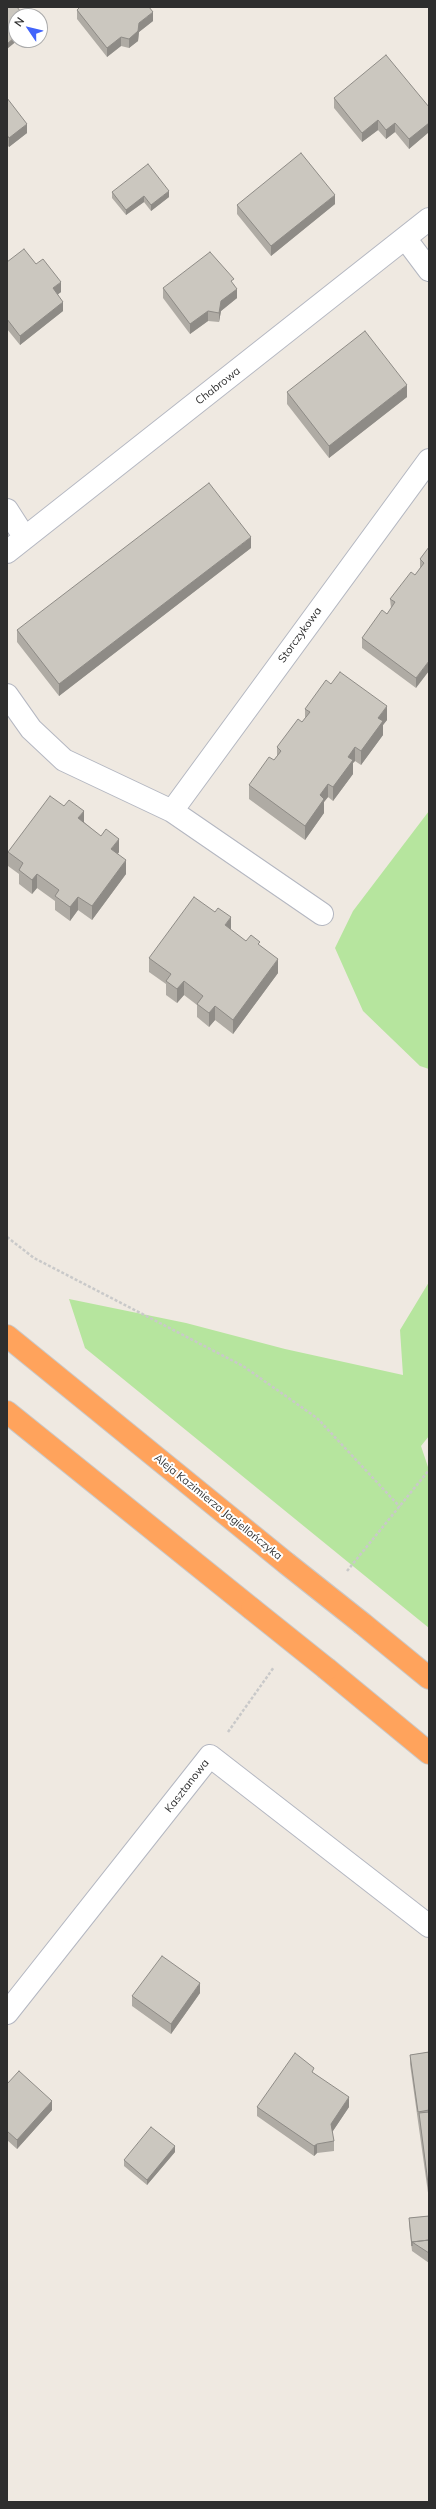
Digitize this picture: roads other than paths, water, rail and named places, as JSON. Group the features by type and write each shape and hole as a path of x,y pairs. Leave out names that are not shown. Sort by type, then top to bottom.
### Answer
{"highway":[{"name":"Aleja Kazimierza Jagiellończyka","path":"7,1336 429,1678"},
{"path":"7,1412 327,1669 429,1753"}],"street":[{"name":"Chabrowa","path":"7,552 429,219"},
{"path":"405,238 429,270"},
{"name":"Storczykowa","path":"172,811 429,460"},
{"path":"7,510 25,538"},
{"path":"7,695 31,729 64,760 172,811 322,914"},
{"name":"Kasztanowa","path":"7,2013 210,1756 429,1926"}]}
